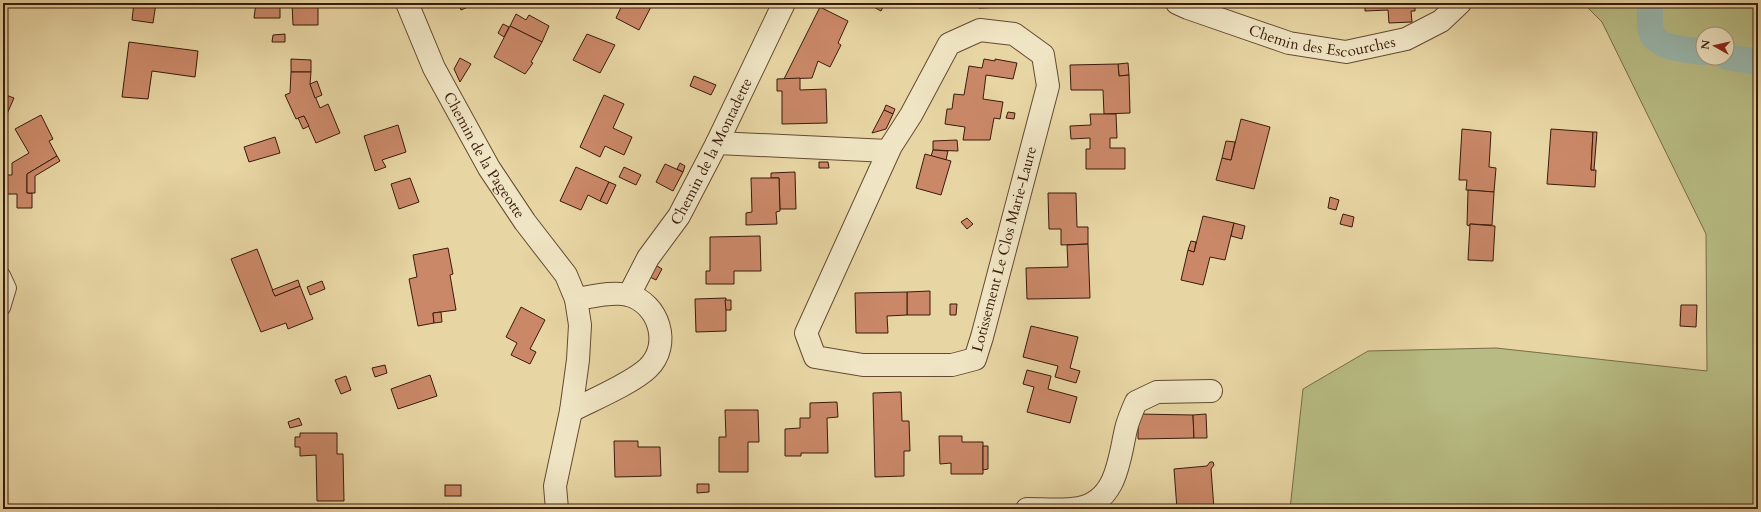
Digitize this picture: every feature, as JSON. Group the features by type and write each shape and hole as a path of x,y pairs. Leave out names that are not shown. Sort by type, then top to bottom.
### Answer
{"street":[{"name":"Chemin de la Pageotte","path":"407,3 434,68 489,168 525,222 566,275 576,299 580,325 578,360 571,411 555,486 557,509"},
{"name":"Chemin de la Montadette","path":"629,295 648,258 678,216 717,143 784,3"},
{"name":"Chemin des Escourches","path":"1177,3 1289,43 1346,52 1406,39 1441,21 1460,3"},
{"name":"Lotissement Le Clos Marie-Laure","path":"980,30 1014,34 1043,55 1048,86 975,359 952,365 863,365 815,357 806,333 888,152 911,116 950,44 980,30"},
{"path":"717,143 888,152"},
{"path":"571,411 638,376 649,367 657,355 660,343 660,329 657,318 644,303 629,295 620,294 576,299"},
{"path":"1027,509 1079,508 1098,502 1113,481 1119,461 1126,426 1136,402 1157,392 1211,391"},
{"path":"545,509 555,486"}],"lane":[{"path":"3,275 9,288 3,308"}],"green space":[{"path":"1583,3 1758,3 1758,509 1290,509 1303,389 1368,351 1496,348 1707,371 1706,234 1602,22"}],"building":[{"path":"134,3 156,3 153,23 132,20"},
{"path":"256,3 280,3 280,18 254,18"},
{"path":"292,3 318,3 318,25 293,25"},
{"path":"458,3 477,3 461,10"},
{"path":"623,3 653,3 639,30 616,18"},
{"path":"866,3 885,3 881,11"},
{"path":"979,3 1005,3 1005,7 979,8"},
{"path":"1365,3 1415,3 1415,11 1411,11 1412,22 1389,23 1388,10 1365,11"},
{"path":"820,7 848,21 838,43 841,45 830,67 818,61 812,78 784,79"},
{"path":"516,14 526,20 529,15 549,26 542,42 510,26"},
{"path":"503,24 509,27 504,37 498,33"},
{"path":"510,26 542,42 531,62 533,63 525,74 494,57"},
{"path":"285,34 285,42 272,42 273,35"},
{"path":"587,34 615,45 600,73 573,60"},
{"path":"129,42 198,51 195,77 152,71 148,99 122,97"},
{"path":"460,58 471,64 460,82 454,69"},
{"path":"291,59 311,60 311,72 291,72"},
{"path":"984,59 995,61 995,59 1017,63 1013,79 986,75 983,99 1003,102 1000,119 994,118 990,140 963,140 965,127 945,124 947,109 952,109 954,94 964,95 969,66 982,68"},
{"path":"1128,63 1129,75 1119,76 1118,64"},
{"path":"1118,64 1119,76 1129,75 1130,113 1104,114 1103,90 1071,90 1070,65"},
{"path":"291,72 311,72 310,84 320,108 328,104 340,133 316,143 304,116 296,119 285,95 290,93"},
{"path":"694,76 716,85 711,95 690,86"},
{"path":"800,78 800,90 826,89 827,123 782,124 782,91 777,91 777,79"},
{"path":"317,81 322,95 315,98 310,84"},
{"path":"3,94 14,98 7,114 3,113"},
{"path":"604,95 624,104 613,128 632,137 624,155 605,146 600,157 580,147"},
{"path":"886,105 895,109 893,114 884,110"},
{"path":"884,110 893,114 886,129 872,133"},
{"path":"1008,112 1015,113 1014,119 1006,118"},
{"path":"1090,114 1116,114 1117,138 1110,138 1110,148 1125,148 1125,169 1086,169 1086,149 1090,149 1090,138 1071,139 1070,126 1091,125"},
{"path":"41,115 53,139 49,141 57,156 27,174 27,193 32,193 32,208 17,208 17,194 6,194 6,232 3,233 3,175 12,175 12,163 29,153 15,129"},
{"path":"304,116 309,126 303,129 298,118"},
{"path":"1241,119 1270,127 1254,189 1216,180 1222,158 1231,160"},
{"path":"398,125 406,152 382,160 386,167 375,171 364,136"},
{"path":"1462,129 1491,132 1489,167 1496,168 1494,192 1466,190 1467,180 1459,180"},
{"path":"1551,129 1593,132 1591,170 1596,170 1595,187 1547,184"},
{"path":"1593,132 1597,132 1594,170 1591,170"},
{"path":"275,137 280,153 249,162 244,147"},
{"path":"957,140 958,151 933,150 933,141"},
{"path":"1226,141 1235,142 1231,160 1222,158"},
{"path":"933,150 948,151 946,160 931,156"},
{"path":"925,154 951,161 941,195 916,188"},
{"path":"57,156 60,161 35,176 35,193 27,193 27,174"},
{"path":"819,162 828,162 829,168 819,168"},
{"path":"680,163 685,166 683,172 677,169"},
{"path":"665,164 683,172 673,191 656,182"},
{"path":"576,167 609,182 600,201 588,195 581,210 560,201"},
{"path":"624,167 641,175 636,185 619,177"},
{"path":"795,172 796,209 780,209 779,178 771,178 771,173"},
{"path":"410,178 419,202 399,209 391,184"},
{"path":"751,178 779,178 780,211 776,212 777,224 746,225 746,213 752,212"},
{"path":"609,182 616,185 607,204 600,201"},
{"path":"1468,190 1494,192 1492,225 1467,225"},
{"path":"1048,193 1076,193 1077,227 1088,227 1088,244 1061,245 1061,229 1049,229"},
{"path":"1330,197 1339,200 1336,210 1328,208"},
{"path":"1343,214 1354,217 1352,227 1340,224"},
{"path":"1203,216 1234,223 1225,260 1210,257 1203,285 1181,280 1188,250 1194,252"},
{"path":"967,218 973,224 967,229 961,222"},
{"path":"1234,223 1245,226 1242,239 1231,236"},
{"path":"1470,224 1495,226 1493,261 1468,260"},
{"path":"760,236 761,271 734,271 734,284 706,284 706,271 710,271 710,237"},
{"path":"1191,241 1196,242 1194,252 1188,250"},
{"path":"1088,244 1090,298 1027,299 1026,268 1068,267 1067,245"},
{"path":"448,248 453,274 450,275 456,310 433,313 434,323 418,326 409,279 417,277 413,255"},
{"path":"257,249 275,296 300,286 313,319 288,329 286,323 261,332 231,259"},
{"path":"654,264 662,269 656,280 648,276"},
{"path":"298,280 300,286 275,296 272,290"},
{"path":"322,281 325,289 310,295 307,287"},
{"path":"930,291 930,315 907,315 907,292"},
{"path":"907,292 907,315 887,316 888,333 856,333 855,293"},
{"path":"726,298 726,331 696,332 695,299"},
{"path":"725,300 731,300 731,310 726,310"},
{"path":"950,304 957,304 956,315 950,315"},
{"path":"1681,305 1697,305 1696,327 1680,326"},
{"path":"521,307 545,320 530,349 536,352 530,364 511,355 517,343 506,337"},
{"path":"441,312 442,322 434,323 433,313"},
{"path":"1031,326 1078,337 1070,368 1080,371 1076,383 1055,377 1058,366 1023,357"},
{"path":"385,365 387,373 375,377 372,368"},
{"path":"1027,370 1051,376 1048,389 1077,397 1070,423 1027,412 1034,387 1023,384"},
{"path":"430,375 437,396 398,409 391,389"},
{"path":"346,376 351,390 341,394 335,380"},
{"path":"901,392 902,421 909,421 910,451 904,451 904,476 875,477 873,393"},
{"path":"837,402 838,417 827,418 828,453 801,453 801,456 785,456 785,429 800,428 800,418 810,418 810,403"},
{"path":"725,410 758,410 759,442 748,442 748,472 719,472 719,437 726,437"},
{"path":"1138,414 1193,415 1194,438 1138,439"},
{"path":"1206,414 1207,438 1194,438 1193,415"},
{"path":"299,418 302,425 290,428 288,422"},
{"path":"300,433 337,433 337,454 343,454 344,501 317,501 316,455 300,456 300,447 295,447 295,437 300,437"},
{"path":"939,436 962,436 962,442 983,442 983,474 951,474 951,463 940,464"},
{"path":"614,441 638,441 638,447 660,447 661,476 615,477"},
{"path":"983,446 988,446 988,469 983,470"},
{"path":"1210,462 1213,462 1214,465 1211,469 1214,509 1177,509 1174,469 1207,466"},
{"path":"697,484 709,484 709,492 697,493"},
{"path":"445,485 461,485 461,496 445,496"}],"waterway":[{"path":"1650,3 1650,24 1654,37 1665,45 1695,51"},
{"path":"1735,58 1758,62"}]}
